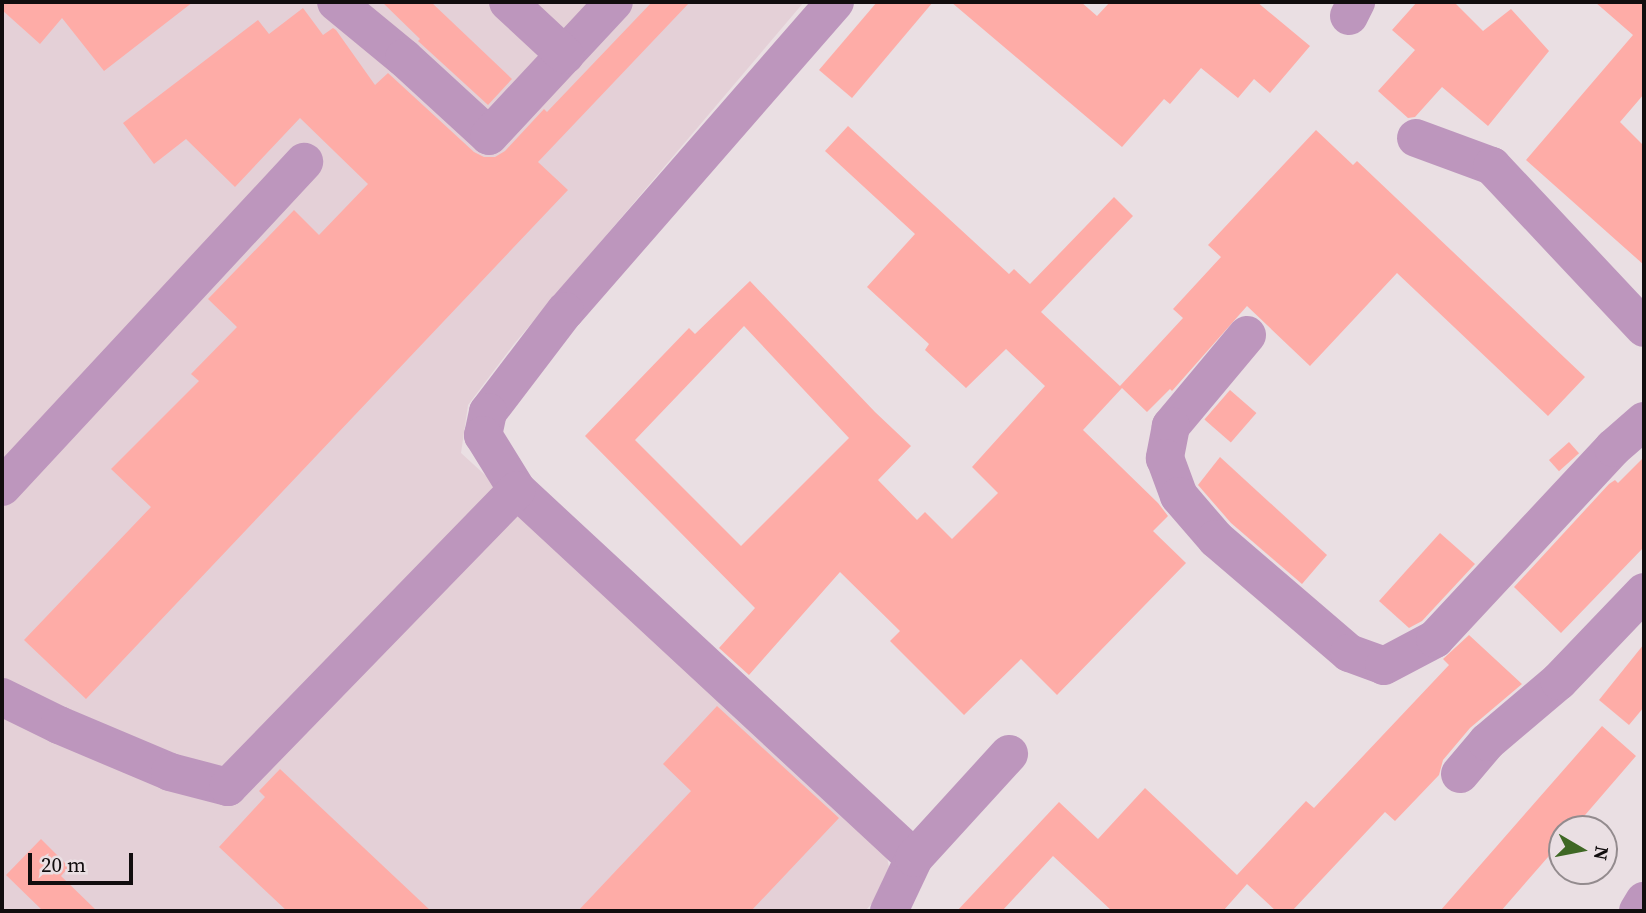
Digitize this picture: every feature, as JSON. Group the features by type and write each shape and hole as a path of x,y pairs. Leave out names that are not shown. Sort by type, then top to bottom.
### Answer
{"street":[{"path":"336,2 489,136 614,2"},
{"path":"508,2 565,55"},
{"path":"835,2 565,311 488,412 483,435 517,490 914,858"},
{"path":"1416,138 1492,166 1644,328"},
{"path":"2,487 304,162"},
{"path":"1247,335 1171,426 1165,457 1179,496 1216,539 1349,653 1384,666 1435,639 1613,448 1644,421"},
{"path":"2,697 59,725 170,772 228,787 517,490"},
{"path":"1460,774 1487,742 1559,681 1644,592"},
{"path":"889,911 914,858 1009,754"},
{"path":"1638,911 1644,901"}],"shaded area":[{"path":"2,2 804,2 514,344 468,405 461,453 883,838 889,867 879,896 865,911 2,911"}],"building":[{"path":"2,2 193,2 104,71 62,18 40,44 2,10"},
{"path":"382,2 431,2 512,79 488,105 418,41 420,39"},
{"path":"652,2 690,2 538,162 568,190 86,699 24,640 151,507 111,469 199,381 191,374 237,327 208,299 294,210 319,235 368,184 300,118 235,187 186,139 154,164 123,123 258,20 269,34 303,8 323,35 333,28 336,30 375,85 388,73 474,152 484,157 495,157 505,151 544,109 547,112"},
{"path":"877,2 933,2 852,98 819,70"},
{"path":"951,2 1081,2 1097,16 1110,2 1257,2 1310,46 1270,93 1254,79 1238,98 1201,68 1170,104 1164,99 1122,147"},
{"path":"1417,2 1454,2 1483,31 1511,9 1549,51 1488,126 1442,87 1415,117 1408,118 1378,91 1415,50 1392,30"},
{"path":"1595,2 1644,2 1644,94 1620,122 1644,146 1644,265 1526,160 1633,35"},
{"path":"848,126 1009,274 1014,269 1030,284 1114,197 1133,216 1041,312 1120,386 1183,318 1173,309 1221,257 1208,245 1316,130 1353,165 1357,161 1585,377 1548,416 1397,273 1310,366 1247,306 1172,391 1170,389 1147,412 1122,388 1083,430 1158,503 1168,516 1153,531 1186,563 1057,695 1021,659 964,715 890,641 900,631 840,572 749,675 719,648 755,608 585,436 689,328 695,334 750,281 911,446 878,480 917,520 925,512 952,539 998,493 972,467 1045,386 1006,349 966,388 925,350 929,344 867,287 915,234 825,151","holes":["744,326 849,438 741,546 635,440"]},
{"path":"1230,390 1256,413 1231,442 1204,419"},
{"path":"1569,442 1579,453 1559,471 1549,460"},
{"path":"1220,457 1327,555 1302,584 1231,523 1198,485"},
{"path":"1644,457 1644,547 1561,633 1514,587 1609,484 1615,480 1618,483"},
{"path":"1440,533 1475,564 1422,621 1409,628 1379,601"},
{"path":"1469,635 1522,684 1470,728 1443,760 1439,775 1395,821 1385,812 1292,911 1276,911 1247,884 1223,911 1112,911 1053,856 1002,911 957,911 1059,802 1098,839 1145,788 1237,875 1306,801 1314,808 1449,665 1443,659"},
{"path":"1644,644 1644,707 1629,725 1599,700"},
{"path":"717,706 839,818 751,911 578,911 691,791 663,764"},
{"path":"1602,726 1636,756 1585,815 1548,815 1548,857 1501,911 1440,911"},
{"path":"280,769 431,911 287,911 219,847 265,797 259,791"},
{"path":"41,839 69,867 61,876 97,911 43,911 6,875"}]}
